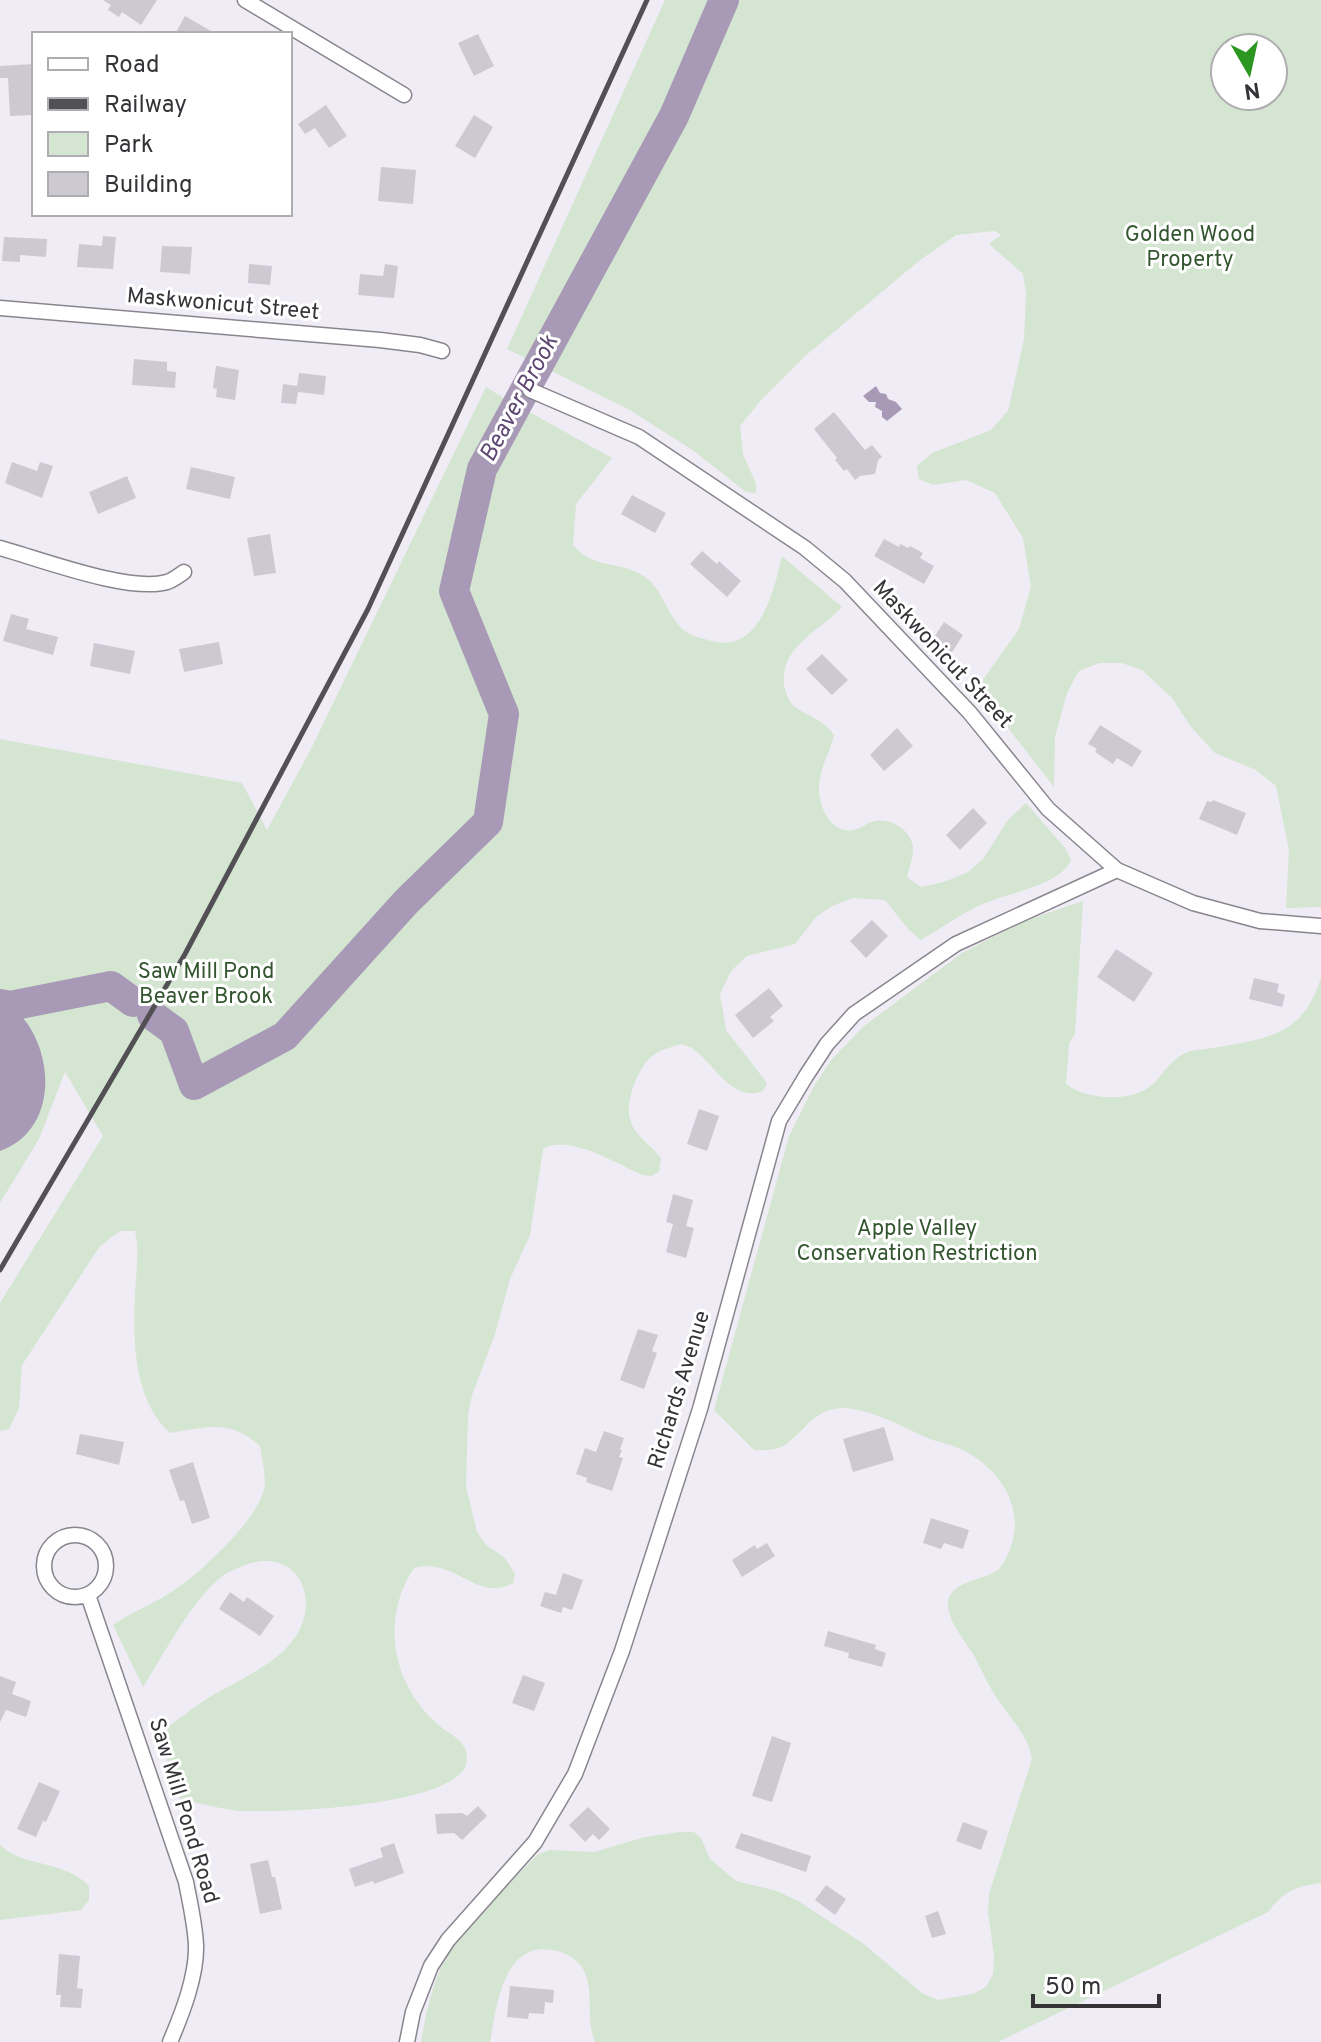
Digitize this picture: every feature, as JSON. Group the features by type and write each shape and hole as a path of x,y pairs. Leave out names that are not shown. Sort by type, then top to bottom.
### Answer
{"street":[{"path":"245,0 404,95"},
{"name":"Maskwonicut Street","path":"0,308 380,340 442,351"},
{"name":"Maskwonicut Street","path":"530,390 651,444 805,548 845,581 970,713 1048,809 1117,870 1193,903 1260,921 1321,926"},
{"path":"0,548 122,582 158,583 169,581 184,572"},
{"name":"Richards Avenue","path":"407,2042 413,2012 431,1966 448,1940 535,1842 575,1774 622,1651 700,1409 779,1121 806,1076 827,1044 854,1014 956,944 1117,870"},
{"path":"68,1536 89,1538 106,1557 103,1583 88,1595 71,1598 55,1591 44,1571 49,1550 68,1536"},
{"name":"Saw Mill Pond Road","path":"88,1595 186,1882 194,1917 196,1948 192,1975 170,2042"}],"green space":[{"name":"Golden Wood Property","path":"665,0 1321,0 1321,907 1286,908 1289,850 1276,786 1256,770 1215,753 1191,727 1172,698 1142,670 1122,663 1099,663 1079,671 1067,693 1055,737 1054,787 977,688 1019,629 1031,587 1023,538 995,493 966,480 933,485 919,479 917,466 932,453 991,430 1008,411 1024,339 1026,293 1023,274 989,244 1001,235 995,231 956,235 920,260 805,356 762,399 740,426 743,454 756,484 756,493 746,492 694,451 630,410 507,349"},
{"name":"Saw Mill Pond Beaver Brook","path":"486,387 612,458 576,504 573,545 599,562 627,568 645,577 687,633 725,643 740,639 761,618 782,556 842,607 795,649 785,670 784,684 792,704 834,735 820,776 819,789 821,804 833,824 846,830 882,821 899,826 908,835 913,847 907,877 921,887 968,872 983,859 1008,820 1026,803 1066,849 1071,861 1054,878 976,907 921,940 885,900 853,898 832,906 816,917 795,944 747,956 731,971 720,994 726,1030 767,1083 763,1091 742,1092 724,1080 693,1048 682,1044 652,1056 634,1085 629,1112 635,1130 661,1158 659,1172 651,1176 642,1175 579,1147 553,1145 543,1149 530,1235 510,1279 468,1415 466,1487 477,1532 486,1545 505,1558 515,1574 513,1583 488,1588 442,1569 429,1566 414,1568 403,1588 397,1610 396,1653 402,1674 425,1711 458,1740 467,1758 459,1774 437,1787 406,1797 328,1808 225,1809 180,1799 158,1734 208,1698 282,1653 300,1628 305,1612 305,1596 301,1581 292,1570 279,1563 263,1561 226,1574 209,1588 188,1614 143,1687 113,1625 173,1591 198,1572 242,1527 262,1497 265,1484 260,1446 249,1437 218,1427 170,1433 149,1403 142,1386 135,1349 135,1231 120,1231 100,1246 22,1365 19,1408 9,1429 0,1431 0,1303 103,1136 65,1072 39,1139 0,1203 0,739 242,783 267,830 311,749"},
{"name":"Apple Valley Conservation Restriction","path":"1083,901 1075,1034 1069,1044 1066,1084 1085,1093 1109,1097 1133,1095 1152,1085 1172,1062 1188,1052 1254,1040 1283,1030 1305,1011 1321,978 1321,1883 1291,1891 1268,1912 998,2042 595,2042 589,1986 583,1969 566,1954 536,1950 522,1956 505,1980 490,2042 421,2042 434,1984 449,1953 479,1914 537,1855 550,1850 594,1852 645,1837 680,1832 694,1832 701,1838 710,1859 736,1881 777,1891 798,1901 864,1944 922,1993 938,2000 973,1994 986,1987 993,1974 994,1956 988,1912 989,1894 1032,1759 1022,1734 954,1626 948,1606 953,1591 998,1570 1007,1557 1015,1519 1006,1491 988,1468 963,1450 863,1411 843,1408 826,1411 785,1445 754,1450 714,1410 789,1136 814,1086 832,1059 864,1026 962,953 1024,921"},
{"path":"0,1845 20,1857 79,1877 89,1886 89,1900 81,1910 0,1920"}],"shaded area":[{"path":"876,386 880,393 886,394 902,409 887,421 882,417 882,411 875,407 876,402 869,402 863,396"},
{"path":"0,996 27,1023 42,1058 45,1077 44,1096 31,1129 18,1142 0,1151"}],"building":[{"path":"103,0 157,0 141,25 122,12 119,17 108,10 111,5"},
{"path":"185,16 213,32 176,32"},
{"path":"478,34 494,66 474,76 458,43"},
{"path":"32,64 32,115 10,116 8,78 0,78 0,66"},
{"path":"326,105 347,136 329,148 315,128 305,134 298,124"},
{"path":"474,115 493,127 475,158 455,146"},
{"path":"381,167 416,170 413,204 378,201"},
{"path":"103,236 116,237 113,269 77,267 79,244 102,246"},
{"path":"4,237 47,239 46,257 20,255 20,262 2,261"},
{"path":"162,246 192,247 190,274 160,272"},
{"path":"249,264 272,266 270,285 248,283"},
{"path":"385,264 398,266 394,298 358,295 360,274 383,276"},
{"path":"134,359 167,362 167,371 176,372 175,388 132,385"},
{"path":"216,366 239,370 235,400 216,397 217,389 213,388"},
{"path":"299,373 326,376 324,395 298,392 296,404 281,403 283,384 297,386"},
{"path":"834,412 865,450 872,445 882,457 878,460 875,474 855,480 835,460 837,458 814,429"},
{"path":"12,462 37,471 40,462 53,466 42,498 5,483"},
{"path":"191,467 235,477 230,499 186,489"},
{"path":"127,476 136,498 98,514 89,492"},
{"path":"632,495 666,513 655,533 621,514"},
{"path":"270,534 276,573 254,576 247,538"},
{"path":"884,539 899,547 900,544 910,546 923,553 920,558 934,566 924,584 874,556"},
{"path":"702,551 717,564 719,561 741,581 727,597 690,564"},
{"path":"11,614 29,619 26,629 58,637 53,655 3,641"},
{"path":"944,622 963,635 947,660 927,648"},
{"path":"219,642 223,664 184,672 179,649"},
{"path":"94,643 135,651 130,674 90,666"},
{"path":"822,654 848,680 832,695 806,669"},
{"path":"1100,725 1142,751 1132,767 1117,758 1113,764 1088,744"},
{"path":"897,728 913,746 884,771 870,755"},
{"path":"1213,800 1246,813 1237,835 1199,819 1207,801"},
{"path":"973,808 987,823 960,850 946,835"},
{"path":"872,920 888,936 866,958 850,941"},
{"path":"1116,949 1153,973 1134,1002 1097,977"},
{"path":"1254,978 1279,984 1277,992 1285,995 1282,1007 1249,999"},
{"path":"769,988 783,1006 770,1017 774,1021 753,1038 735,1015"},
{"path":"699,1109 719,1116 707,1151 687,1144"},
{"path":"673,1194 693,1200 686,1226 694,1228 686,1258 666,1252 673,1224 666,1222"},
{"path":"638,1329 658,1335 652,1351 657,1353 644,1389 620,1380"},
{"path":"884,1427 894,1460 853,1472 843,1439"},
{"path":"604,1431 624,1438 619,1457 623,1458 612,1491 586,1482 587,1478 576,1474 585,1448 596,1452"},
{"path":"80,1434 124,1442 119,1465 76,1454"},
{"path":"193,1462 210,1518 192,1524 169,1470"},
{"path":"931,1518 969,1530 963,1549 944,1543 941,1549 923,1543"},
{"path":"767,1543 775,1556 742,1577 732,1560 755,1545 757,1549"},
{"path":"563,1573 583,1580 572,1610 563,1607 561,1613 540,1606 545,1592 556,1595"},
{"path":"230,1592 244,1602 247,1597 274,1616 260,1636 219,1609"},
{"path":"828,1631 876,1645 875,1649 886,1653 882,1667 848,1658 849,1653 824,1646"},
{"path":"523,1675 545,1683 534,1711 512,1703"},
{"path":"0,1676 16,1682 12,1694 31,1701 26,1717 6,1710 0,1722"},
{"path":"772,1736 791,1743 772,1802 752,1796"},
{"path":"39,1782 60,1791 36,1837 17,1829"},
{"path":"478,1806 487,1816 462,1840 454,1833 437,1834 435,1814 462,1813 467,1816"},
{"path":"588,1807 610,1829 599,1840 593,1834 585,1842 569,1825"},
{"path":"963,1822 988,1831 981,1850 956,1841"},
{"path":"741,1833 811,1856 806,1872 735,1848"},
{"path":"394,1843 404,1873 355,1887 349,1869 383,1857 380,1848"},
{"path":"268,1860 282,1909 260,1914 250,1864"},
{"path":"826,1885 846,1899 835,1915 815,1900"},
{"path":"938,1911 946,1934 932,1938 925,1916"},
{"path":"59,1954 80,1956 77,1988 83,1989 81,2008 60,2007 61,1995 56,1995"},
{"path":"510,1986 554,1990 553,2003 545,2002 544,2014 529,2013 528,2019 507,2017"}],"waterway":[{"name":"Beaver Brook","path":"152,1015 174,1031 194,1085 285,1036 406,902 488,822 504,714 454,591 482,469 674,116 724,0"},
{"name":"Beaver Brook","path":"0,1004 10,1006 111,986 133,1002"}],"railway":[{"path":"0,1270 185,954 368,609 647,0"}]}
